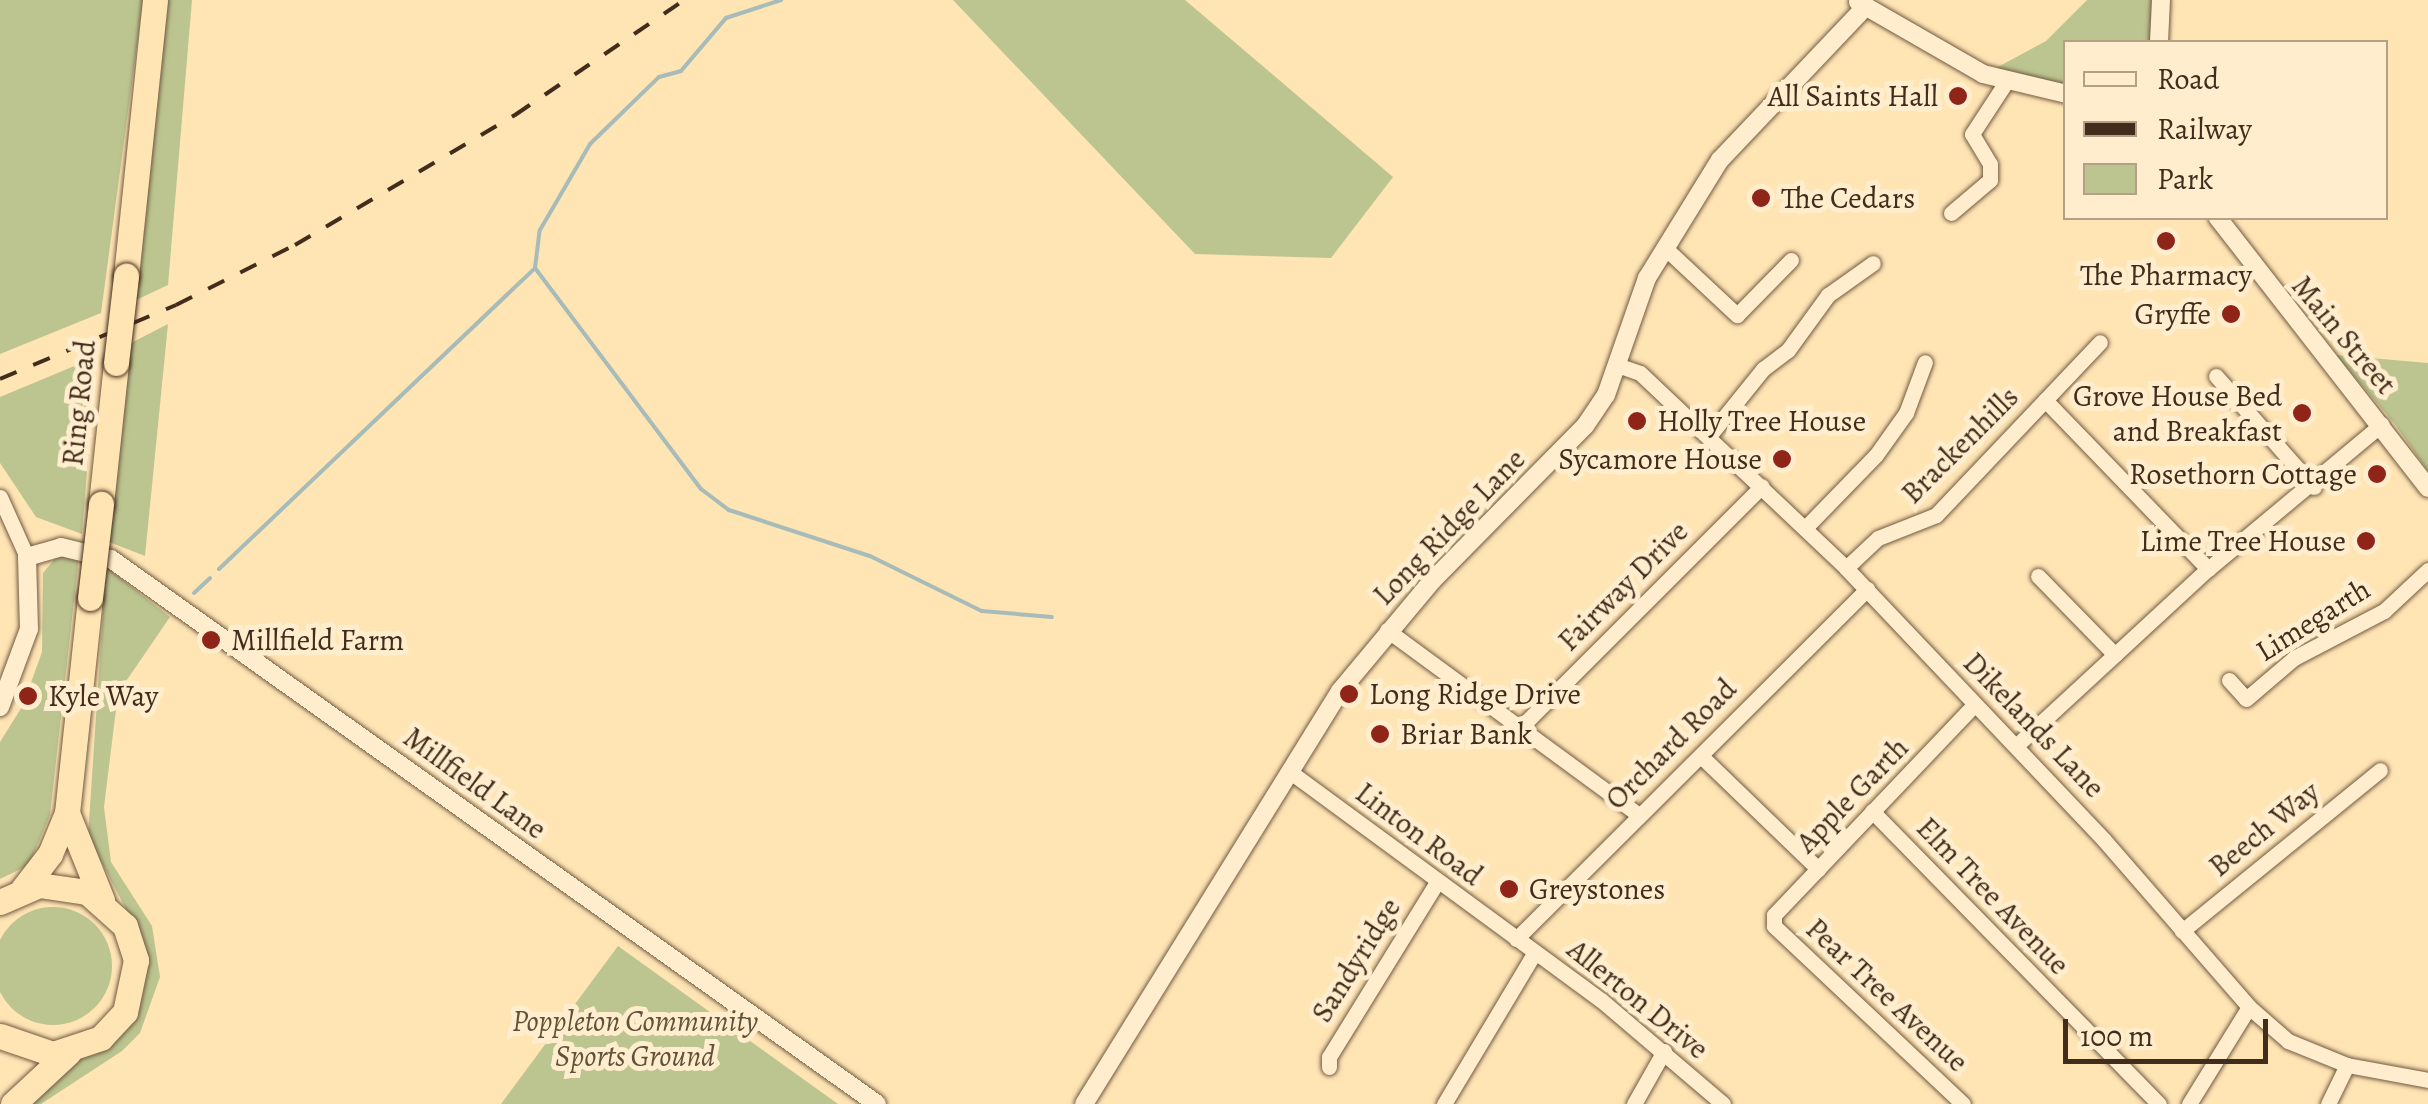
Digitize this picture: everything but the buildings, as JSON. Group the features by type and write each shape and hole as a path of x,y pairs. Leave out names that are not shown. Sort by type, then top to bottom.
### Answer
{"highway":[{"name":"Ring Road","path":"8,895 50,854 68,813 154,0"},
{"name":"Ring Road","path":"68,813 102,900 132,943 132,996 101,1038 68,1052"},
{"path":"8,895 56,884 102,900"},
{"path":"0,1036 37,1052 68,1052"},
{"path":"14,1104 68,1052"}],"street":[{"path":"2159,40 2161,0"},
{"path":"1864,2 1983,74 2063,93"},
{"name":"Long Ridge Lane","path":"1084,1104 1289,771 1388,630 1585,426 1617,366 1664,247 1720,160 1820,62 1864,2"},
{"path":"1952,213 1990,180 1990,164 1972,134 2006,82"},
{"name":"Main Street","path":"2220,220 2428,488"},
{"path":"1664,247 1737,315 1791,260"},
{"path":"1709,436 1763,369 1788,350 1828,295 1874,263"},
{"name":"Brackenhills","path":"1846,568 1878,538 1936,516 2100,342"},
{"path":"1806,527 1876,455 1906,412 1925,362"},
{"name":"Dikelands Lane","path":"1617,366 1640,373 1806,527 2017,746 2249,1007 2288,1042 2347,1065 2428,1080"},
{"path":"2216,376 2314,488"},
{"path":"2046,400 2208,570"},
{"path":"2017,746 2208,570 2314,488 2382,424"},
{"name":"Fairway Drive","path":"1522,726 1762,486"},
{"path":"0,497 27,557 29,629 0,707"},
{"name":"Millfield Lane","path":"27,557 72,548 128,568 876,1104"},
{"name":"Limegarth","path":"2229,680 2246,699 2294,658 2384,611 2428,570"},
{"path":"2038,576 2115,655"},
{"name":"Orchard Road","path":"1516,939 1866,589"},
{"path":"1388,630 1639,815"},
{"name":"Apple Garth","path":"1774,926 1774,915 1976,704"},
{"path":"1701,756 1818,869"},
{"name":"Beech Way","path":"2182,932 2380,770"},
{"name":"Linton Road","path":"1289,771 1436,884 1516,939"},
{"name":"Elm Tree Avenue","path":"1872,812 2159,1104"},
{"name":"Sandyridge","path":"1329,1067 1329,1057 1436,884"},
{"name":"Pear Tree Avenue","path":"1774,926 1963,1104"},
{"name":"Allerton Drive","path":"1516,939 1664,1051 1723,1104"},
{"path":"1444,1104 1535,952"},
{"path":"2189,1104 2249,1007"},
{"path":"1634,1104 1664,1051"},
{"path":"2328,1104 2347,1065"}],"green space":[{"path":"0,0 143,0 101,313 0,354"},
{"path":"165,0 192,0 168,285 132,302"},
{"path":"953,0 1185,0 1393,177 1331,258 1195,254"},
{"path":"2087,0 2155,0 2153,40 2063,40 2063,85 1996,68 2046,41"},
{"path":"168,324 145,556 109,542 110,505 127,345"},
{"path":"2336,355 2428,363 2428,471 2394,423"},
{"path":"96,357 82,534 36,517 0,463 0,397"},
{"path":"57,556 79,556 50,815 29,865 0,879 0,742 23,705 42,652 43,573"},
{"path":"106,567 170,617 118,693 104,807 111,862 152,926 160,977 140,1033 122,1051 41,1104 27,1104 67,1064 104,1045 143,942 88,836"},
{"path":"53,907 76,911 95,924 111,954 108,989 95,1008 76,1021 53,1025 30,1021 11,1008 -1,991 -1,941 11,924 30,911"},
{"name":"Poppleton Community Sports Ground","path":"618,946 636,959 838,1104 501,1104"}],"waterway":[{"path":"219,569 535,268 540,230 590,144 659,77 681,71 726,18 781,0"},
{"path":"535,268 701,489 729,510 870,556 982,611 1052,617"},
{"path":"194,593 210,578"}],"railway":[{"path":"0,379 176,305 295,245 515,115 684,0"}],"place":[{"name":"All Saints Hall","path":"1958,96"},
{"name":"The Cedars","path":"1761,198"},
{"name":"The Pharmacy","path":"2166,241"},
{"name":"Gryffe","path":"2231,314"},
{"name":"Grove House Bed and Breakfast","path":"2302,413"},
{"name":"Holly Tree House","path":"1637,421"},
{"name":"Sycamore House","path":"1782,459"},
{"name":"Rosethorn Cottage","path":"2377,474"},
{"name":"Lime Tree House","path":"2366,541"},
{"name":"Millfield Farm","path":"211,640"},
{"name":"Long Ridge Drive","path":"1349,694"},
{"name":"Kyle Way","path":"28,696"},
{"name":"Briar Bank","path":"1380,734"},
{"name":"Greystones","path":"1509,889"}]}
